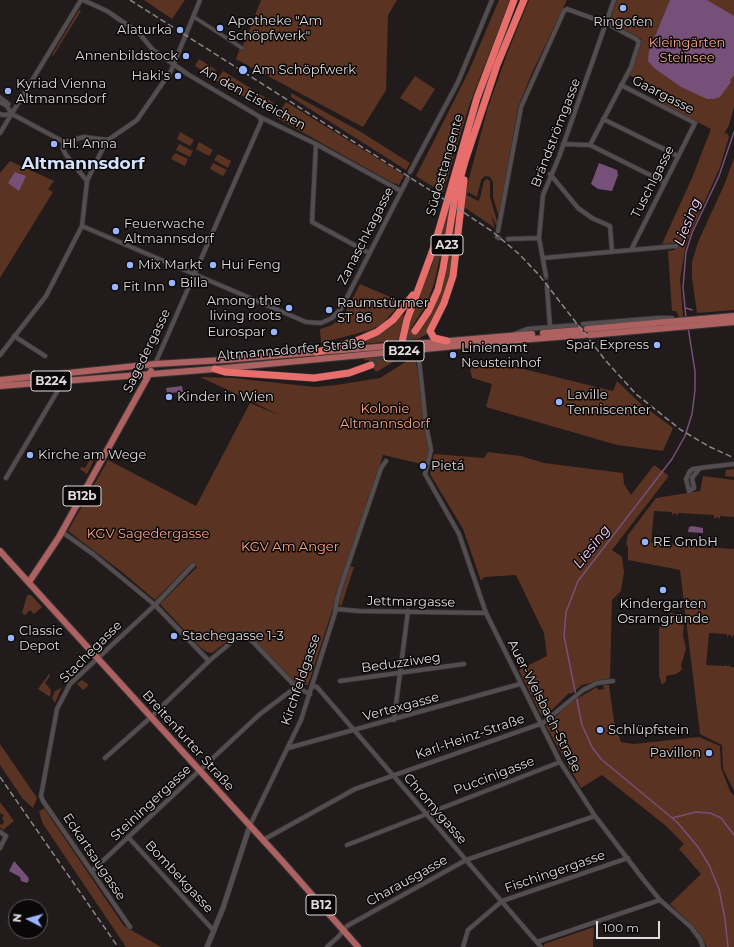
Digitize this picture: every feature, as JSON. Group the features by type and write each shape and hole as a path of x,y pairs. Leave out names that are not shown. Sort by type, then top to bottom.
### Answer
{"highway":[{"name":"Südosttangente","path":"405,348 402,338 418,288 434,247 476,98 514,0"},
{"name":"Südosttangente","path":"415,331 430,308 439,286 457,189 497,65 524,0"},
{"path":"447,341 434,338 430,331 444,303 453,276 460,202 468,155"},
{"path":"317,352 359,340 377,332 398,315 418,288"},
{"path":"215,369 225,372 314,378 349,374 371,365"}],"main road":[{"name":"B224","path":"696,322 734,316"},
{"name":"Altmannsdorfer Straße","path":"0,386 215,369 405,348 447,341 675,322"},
{"name":"B224","path":"675,322 734,322"},
{"name":"Altmannsdorfer Straße","path":"0,379 155,364 317,352 405,348 418,350 544,337 583,330"},
{"name":"Sagedergasse","path":"29,582 37,573 62,532 155,364"},
{"name":"Breitenfurter Straße","path":"0,551 250,825 358,947"}],"street":[{"name":"An den Eisteichen","path":"82,0 112,14 139,33 153,50 174,65 260,117 316,144 401,191"},
{"path":"0,133 82,0"},
{"path":"0,355 46,296 82,226 87,181 108,140 137,120 174,65 200,0"},
{"path":"410,172 458,82 492,0"},
{"name":"Brändströmgasse","path":"546,276 539,238 541,202 614,0"},
{"path":"498,231 522,103 564,11 568,9 606,23 639,42 631,67 590,145"},
{"path":"194,17 242,48"},
{"name":"Gaargasse","path":"621,85 695,123"},
{"path":"0,98 9,104 7,106 12,114 64,142 84,137 108,140"},
{"path":"0,102 7,106"},
{"path":"0,114 12,114"},
{"name":"Sagedergasse","path":"155,364 261,122 260,117"},
{"path":"603,119 678,156"},
{"name":"Tuschlgasse","path":"631,250 695,123"},
{"path":"64,142 63,149 66,155 87,181"},
{"path":"316,144 312,222 369,253"},
{"path":"563,144 590,145 664,182"},
{"path":"550,174 578,208 592,218 610,226 612,252"},
{"name":"Zanaschkagasse","path":"82,226 306,322 321,323 332,318 341,309 408,178"},
{"path":"508,239 539,238"},
{"path":"543,258 676,246"},
{"path":"547,287 550,327"},
{"name":"Altmannsdorfer Straße","path":"512,335 527,329 550,327 583,330 659,318 675,322"},
{"path":"14,336 45,356"},
{"name":"Auer-Welsbach-Straße","path":"418,350 426,425 432,450 425,474 459,534 486,613 560,762 595,816 660,900 691,927 703,947"},
{"path":"6,478 64,380"},
{"name":"Kirchfeldgasse","path":"207,947 223,908 250,825 301,720 313,686 336,609 337,599 381,468 386,461"},
{"path":"700,468 692,478 694,488 688,491 686,484 690,471 700,468 734,464"},
{"path":"62,532 93,554 155,605 209,660"},
{"name":"Stachegasse","path":"42,799 58,709 70,684 155,605 193,565"},
{"name":"Jettmargasse","path":"336,609 360,611 486,613"},
{"path":"394,720 408,611"},
{"path":"104,758 152,717 209,660 238,636 245,634 296,687 310,694"},
{"name":"Beduzziweg","path":"340,681 400,674 464,664"},
{"name":"Karl-Heinz-Straße","path":"263,840 355,789 393,774 540,724 583,690 597,683 613,681"},
{"name":"Vertexgasse","path":"288,748 520,684"},
{"name":"Chromygasse","path":"313,686 317,687 541,947"},
{"name":"Steiningergasse","path":"92,871 260,714 296,687"},
{"name":"Puccinigasse","path":"347,845 425,813 560,762"},
{"name":"Eckartsaugasse","path":"42,799 130,927"},
{"name":"Charausgasse","path":"327,947 343,931 355,922 466,860 595,816"},
{"path":"0,832 6,836 0,848"},
{"name":"Bombekgasse","path":"128,837 214,931"},
{"name":"Fischingergasse","path":"463,947 468,930 502,901 628,858"},
{"path":"537,942 660,900"}],"green space":[{"path":"144,0 185,0 172,19"},
{"path":"261,0 397,0 388,15 386,90 363,127 236,59 240,48 242,48"},
{"path":"499,0 510,0 469,106 443,193 416,176 468,73"},
{"path":"529,0 567,0 532,73 518,107 499,217 493,197 493,182 490,177 485,176 481,180 477,197 468,192 467,195 478,201 484,181 487,179 490,181 490,197 497,221 497,227 492,217 495,228 464,207 464,197 488,107 507,54"},
{"name":"Kleingärten Steinsee","path":"617,0 734,0 734,107 729,125 724,134 727,133 729,137 720,167 686,244 680,279 683,317 679,317 676,311 672,311 668,251 674,250 677,243 662,244 692,178 711,129 659,103 663,92 629,75 637,55 641,39 611,23 610,20"},
{"path":"79,10 81,11 53,56 52,55"},
{"path":"199,59 216,70 212,77 195,66"},
{"path":"223,71 252,89 246,98 216,81"},
{"path":"415,76 435,89 421,111 400,98"},
{"path":"256,92 274,103 269,111 251,101"},
{"path":"291,93 361,132 410,163 406,170 291,97"},
{"path":"286,102 404,175 399,185 391,182 277,118"},
{"path":"180,132 194,140 190,146 177,139"},
{"path":"199,142 213,150 209,156 196,149"},
{"path":"179,144 193,151 190,157 176,150"},
{"path":"175,153 188,159 185,166 171,159"},
{"path":"218,154 231,161 228,168 214,160"},
{"path":"734,158 734,310 697,313 692,278 692,262 698,242 725,183"},
{"path":"10,161 54,181 48,189 53,192 0,278 0,173"},
{"path":"213,163 227,170 223,176 210,169"},
{"path":"449,206 451,206 442,257 440,257 434,284 426,305 411,328 418,333 429,318 438,298 446,272 456,217 452,265 446,293 429,325 427,334 418,339 405,340 417,301 432,265"},
{"path":"360,284 402,302 382,324 370,330 321,343 320,329 330,326 343,317"},
{"path":"404,314 398,341 359,344 383,332"},
{"path":"396,354 396,358 393,362 376,372 368,360 365,361 364,359 367,356"},
{"path":"415,356 430,451 426,465 383,455 308,685 295,684 245,633 238,633 212,653 201,648 160,604 197,567 190,564 155,600 122,572 68,531 108,460 196,506 250,403 281,416 200,377 233,378 315,387 336,385 380,378"},
{"name":"Laville Tenniscenter","path":"468,360 495,362 613,391 617,381 641,404 673,428 663,451 617,445 486,407 492,384 472,378"},
{"path":"488,452 521,456 544,463 623,473 624,484 631,495 654,465 668,475 612,550 622,557 624,572 621,591 612,600 610,678 582,685 571,694 569,693 546,716 541,715 519,670 547,656 544,633 516,575 484,577 481,581 463,529 430,474 434,454 484,458"},
{"path":"89,456 94,460 87,474 80,469 81,467 85,468 91,458"},
{"path":"734,469 734,477 725,476 726,470"},
{"path":"703,476 734,480 734,517 720,516 720,519 717,517 714,519 714,515 678,513 678,516 674,513 672,516 672,512 654,511 651,543 669,545 671,541 671,544 674,545 674,541 676,545 712,548 712,544 713,548 716,548 717,544 718,548 734,549 734,634 732,638 731,635 728,635 727,638 727,634 709,633 706,665 725,666 726,663 726,666 729,666 730,663 730,667 734,667 734,791 723,769 722,745 700,734 680,570 628,560 628,547 626,544 628,535 656,498 700,491"},
{"path":"349,566 354,567 341,607 338,601"},
{"path":"27,595 31,595 42,607 34,614 30,610 25,615 22,613"},
{"path":"671,613 678,615 684,621 683,635 686,649 681,665 682,670 676,674 666,676 666,681 662,685 659,676 659,629 663,618"},
{"path":"49,674 50,676 45,683 51,690 50,697 38,689"},
{"path":"82,680 89,685 83,690 77,684"},
{"path":"603,685 609,685 614,721 621,742 634,744 699,737 720,746 721,768 730,791 734,796 734,947 707,947 696,929 670,904 701,874 679,849 684,844 666,826 602,775 581,788 546,726 570,703 597,687 598,690 604,689"},
{"path":"61,688 55,703 52,698 55,691"},
{"path":"0,744 37,798 33,808 23,799 0,765"},
{"path":"0,802 14,821 3,830 0,827 0,824 2,825 4,822 2,818 4,815 0,813"},
{"path":"44,808 124,926 161,947 126,947 43,824 39,812"},
{"path":"594,927 593,947 544,947 544,944"}],"shaded area":[{"path":"670,0 707,0 734,16 734,75 730,80 731,82 720,97 707,99 681,87 654,68 648,61 649,51"},
{"path":"599,163 617,170 618,175 612,191 598,189 591,184"},
{"path":"15,172 26,176 19,191 8,183"},
{"path":"182,386 183,392 167,393 166,388"},
{"path":"692,526 703,528 703,533 688,532 689,527"},
{"path":"14,861 28,877 29,880 27,883 21,881 20,877 9,871"}],"waterway":[{"name":"Liesing","path":"686,318 683,287 686,252 692,233 719,176 734,132"},
{"name":"Liesing","path":"686,308 692,310"},
{"name":"Liesing","path":"688,327 695,371 695,390 692,414 685,436 672,459 578,581 566,612 564,636 582,725 592,747 601,759 677,822 698,847 709,865 719,889 725,919 728,947"},
{"path":"672,818 696,812 710,813 721,818 734,835"}],"tunnel":[{"path":"546,276 547,287"},
{"path":"371,365 397,349 415,331"}],"railway":[{"path":"130,0 436,194 493,232 519,254 539,275 606,361 636,394 681,430 710,447 734,458"},
{"path":"0,777 118,947"}],"place":[{"name":"Ringofen","path":"623,8"},
{"name":"Apotheke \"Am Schöpfwerk\"","path":"220,28"},
{"name":"Alaturka","path":"180,30"},
{"name":"Annenbildstock","path":"186,56"},
{"name":"Am Schöpfwerk","path":"243,70"},
{"name":"Haki's","path":"178,76"},
{"name":"Kyriad Vienna Altmannsdorf","path":"8,91"},
{"name":"Hl. Anna","path":"54,144"},
{"name":"Feuerwache Altmannsdorf","path":"116,231"},
{"name":"Mix Markt","path":"130,265"},
{"name":"Hui Feng","path":"213,265"},
{"name":"Billa","path":"172,283"},
{"name":"Fit Inn","path":"115,287"},
{"name":"Among the living roots","path":"289,308"},
{"name":"Raumstürmer ST 86","path":"329,310"},
{"name":"Eurospar","path":"274,332"},
{"name":"Spar Express","path":"657,345"},
{"name":"Linienamt Neusteinhof","path":"453,355"},
{"name":"Kinder in Wien","path":"169,397"},
{"name":"Laville Tenniscenter","path":"559,402"},
{"name":"Kirche am Wege","path":"30,455"},
{"name":"Pietá","path":"423,466"},
{"name":"RE GmbH","path":"645,542"},
{"name":"Kindergarten Osramgründe","path":"663,590"},
{"name":"Stachegasse 1-3","path":"174,636"},
{"name":"Classic Depot","path":"11,638"},
{"name":"Schlüpfstein","path":"600,730"},
{"name":"Pavillon","path":"709,753"}],"district":[{"name":"Altmannsdorf","path":"83,164"}],"park label":[{"name":"Kolonie Altmannsdorf","path":"385,416"},
{"name":"KGV Sagedergasse","path":"148,534"},
{"name":"KGV Am Anger","path":"290,547"}]}
